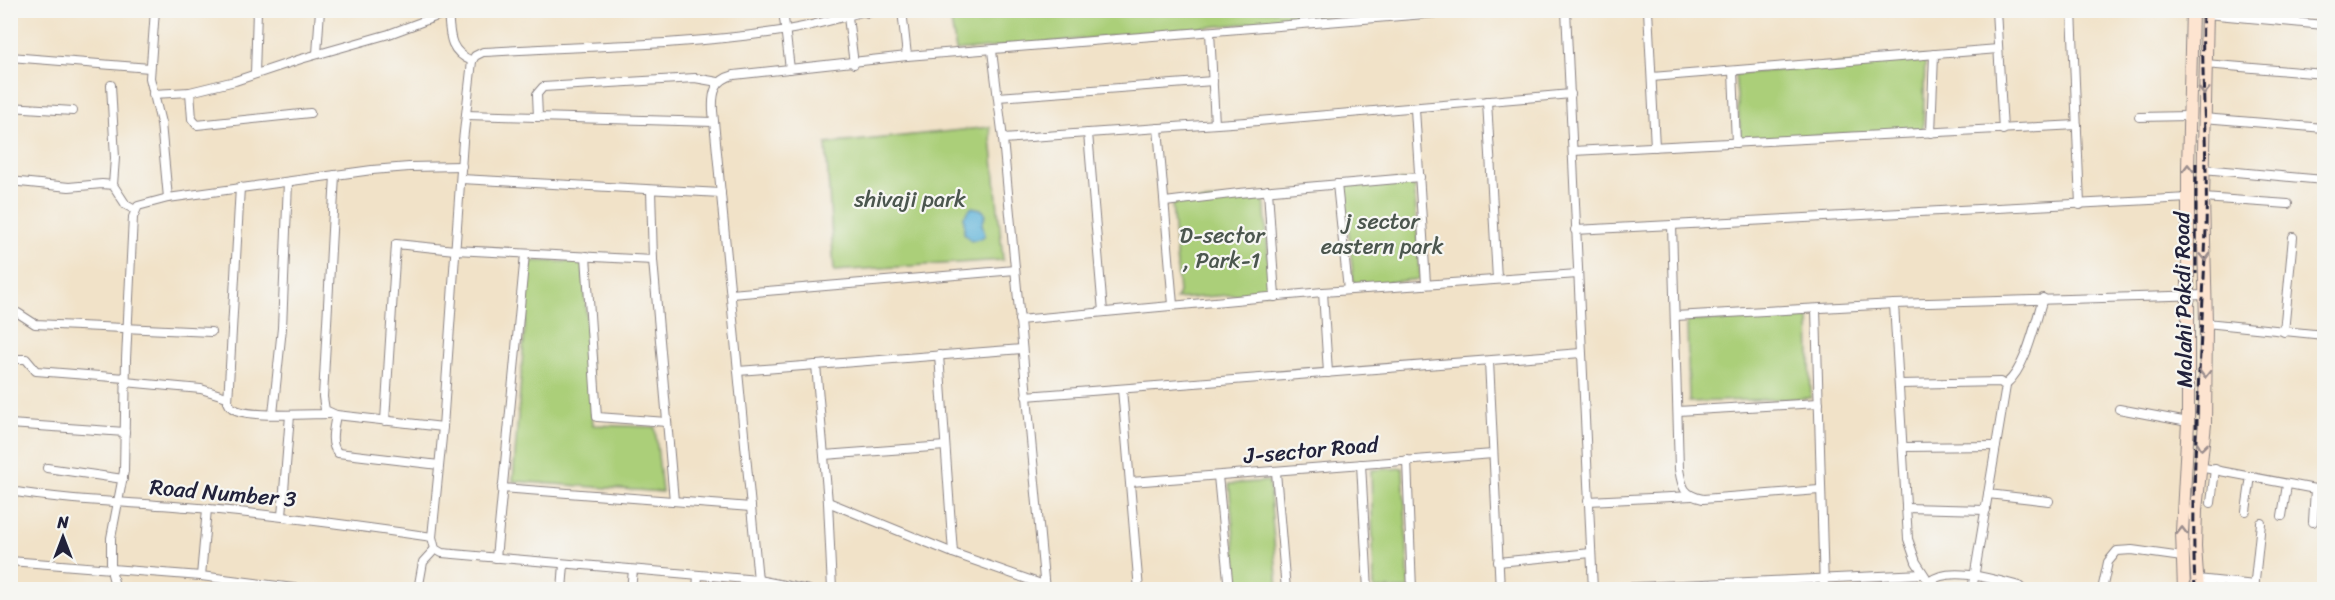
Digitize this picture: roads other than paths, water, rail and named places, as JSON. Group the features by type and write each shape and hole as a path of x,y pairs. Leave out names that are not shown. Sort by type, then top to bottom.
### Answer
{"main road":[{"name":"Malahi Pakdi Road","path":"2184,590 2182,557 2184,466 2188,422 2188,116 2192,10"},
{"name":"Malahi Pakdi Road","path":"2197,584 2195,546 2199,467 2205,424 2206,295 2203,118 2206,13"}],"street":[{"path":"155,10 150,68 153,94 161,123 168,198"},
{"path":"255,74 257,10"},
{"path":"317,54 320,10"},
{"path":"783,10 790,69"},
{"path":"902,10 907,56"},
{"path":"758,580 714,122 713,96 718,82 734,75 854,64 907,56 992,51 1474,10"},
{"path":"1566,10 1593,589 1732,586 1822,577 1923,574"},
{"path":"1648,10 1655,147"},
{"path":"1996,10 2003,130"},
{"path":"2072,10 2080,205"},
{"path":"153,94 190,92 255,74 390,34 448,11 455,51 472,62"},
{"path":"809,590 758,580 442,553 435,549 432,537 443,427 466,115 472,62 475,56 483,52 628,45 784,31 869,11"},
{"path":"2206,13 2325,25"},
{"path":"848,16 854,64"},
{"path":"1210,32 1215,124"},
{"path":"1652,77 1998,49"},
{"path":"828,502 953,554 1044,587 1003,140 992,51"},
{"path":"1930,133 1934,54"},
{"path":"10,57 150,68"},
{"path":"2205,64 2325,74"},
{"path":"1733,71 1736,143"},
{"path":"538,117 537,94 543,87 695,78 718,82"},
{"path":"998,97 1213,81"},
{"path":"111,85 115,168 113,185 126,205 135,210"},
{"path":"190,92 192,119 197,125 310,113"},
{"path":"1003,140 1415,109 1571,94"},
{"path":"1487,101 1497,279"},
{"path":"10,107 73,111"},
{"path":"1415,109 1426,284"},
{"path":"466,115 714,122"},
{"path":"2139,117 2188,116"},
{"path":"2203,118 2325,128"},
{"path":"1573,151 2077,125"},
{"path":"1158,128 1173,305"},
{"path":"1088,133 1103,312"},
{"path":"117,590 111,570 111,538 123,479 127,328 135,210 138,206 168,198 240,187 409,166 462,165"},
{"path":"2203,169 2325,180"},
{"path":"333,415 325,410 323,397 335,175"},
{"path":"1165,202 1268,190 1420,177"},
{"path":"461,179 721,193"},
{"path":"10,182 69,187 113,185"},
{"path":"273,414 282,328 288,182"},
{"path":"1337,184 1348,290"},
{"path":"240,187 227,397 231,407 236,411 333,415 443,427"},
{"path":"651,190 653,260 674,501"},
{"path":"1268,190 1275,297"},
{"path":"1575,230 2189,198"},
{"path":"2203,198 2288,204"},
{"path":"1672,225 1681,482 1685,491 1692,496"},
{"path":"2284,332 2293,237"},
{"path":"385,421 396,244 455,250 653,260"},
{"path":"496,558 525,254"},
{"path":"586,256 597,417 667,422"},
{"path":"731,294 1015,270"},
{"path":"1019,320 1323,292 1578,274"},
{"path":"1323,292 1328,372"},
{"path":"1675,316 2043,298 2206,295"},
{"path":"1972,590 2006,384 2013,378 2020,365 2043,298"},
{"path":"1894,304 1910,552 1929,586"},
{"path":"1816,309 1824,590"},
{"path":"10,313 18,313 35,324 211,332"},
{"path":"2206,323 2325,335"},
{"path":"738,371 1022,349"},
{"path":"1026,396 1581,353"},
{"path":"939,355 953,554"},
{"path":"10,359 26,360 36,371 201,389 227,397"},
{"path":"1490,360 1500,590"},
{"path":"816,365 828,502 832,590"},
{"path":"1900,384 2000,382 2006,384"},
{"path":"1122,389 1139,590"},
{"path":"1678,411 1820,403"},
{"path":"2120,409 2188,422"},
{"path":"282,516 290,415"},
{"path":"333,415 333,447 338,453 439,465"},
{"path":"10,424 125,432"},
{"path":"824,455 945,446"},
{"path":"1903,447 1996,446"},
{"name":"J-sector Road","path":"1131,482 1493,454"},
{"path":"1407,460 1412,590"},
{"path":"1361,464 1368,590"},
{"path":"2199,467 2316,490 2313,522"},
{"path":"47,468 123,479"},
{"path":"2211,503 2215,469"},
{"path":"1276,472 1286,590"},
{"path":"1218,476 1229,590"},
{"path":"2246,511 2251,476"},
{"path":"2282,516 2287,485"},
{"path":"502,488 751,507"},
{"path":"1588,501 1692,496 1718,498 1820,490"},
{"name":"Road Number 3","path":"10,491 72,500 282,516 432,537"},
{"path":"1988,494 2049,501"},
{"path":"1906,508 1986,510"},
{"path":"201,576 207,509"},
{"path":"2197,584 2255,587 2262,523"},
{"path":"418,590 423,562 435,549"},
{"path":"2102,590 2108,562 2116,551 2132,550 2182,557"},
{"path":"1498,562 1591,553"},
{"path":"10,561 201,576 309,590"},
{"path":"562,590 564,564"},
{"path":"631,590 633,570"},
{"path":"1929,586 1934,578 1948,574 1974,575 2019,586 2023,590"},
{"path":"697,590 698,575"}],"water":[{"path":"972,207 981,209 986,214 982,224 985,235 971,241 964,233 964,216"}],"railway":[{"path":"2195,590 2195,454 2206,229 2203,10"},
{"path":"2196,163 2196,274"}],"park label":[{"name":"shivaji park","path":"910,199"},
{"name":"j sector eastern park","path":"1382,234"},
{"name":"D-sector , Park-1","path":"1222,248"}]}
